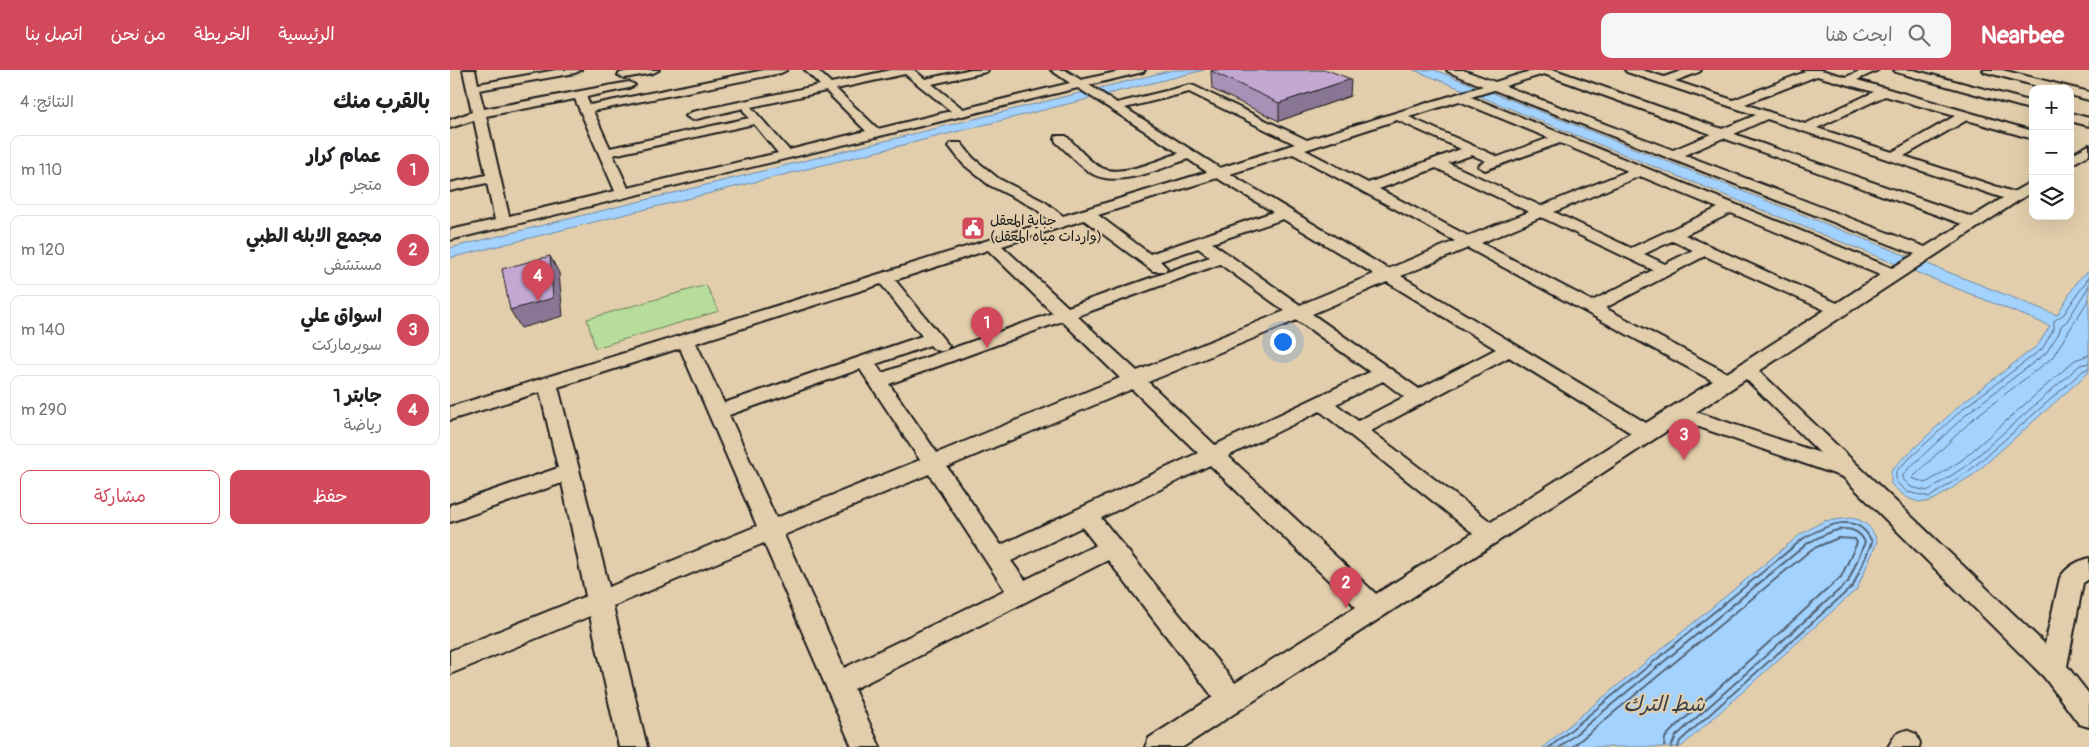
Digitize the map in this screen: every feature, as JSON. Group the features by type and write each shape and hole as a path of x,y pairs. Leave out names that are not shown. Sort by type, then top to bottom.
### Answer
{"street":[{"path":"469,70 503,222"},
{"path":"473,88 575,70"},
{"path":"450,124 478,114 580,94 625,77 653,70"},
{"path":"811,70 875,133"},
{"path":"692,116 907,70 961,113"},
{"path":"923,83 963,72 982,70"},
{"path":"1057,70 1285,213 1647,433"},
{"path":"450,235 1139,70"},
{"path":"1453,70 1927,253"},
{"path":"450,414 1544,70 1973,224"},
{"path":"1631,70 2014,197"},
{"path":"1664,81 1695,70"},
{"path":"1846,81 1872,70"},
{"path":"1900,70 2029,105"},
{"path":"1989,70 2046,85"},
{"path":"586,109 774,71"},
{"path":"1733,104 1813,71 2029,133"},
{"path":"2034,82 2050,74"},
{"path":"625,77 636,99"},
{"path":"1115,107 1190,88 1300,147 1367,188 1592,308 1737,375 1854,473 2053,669 2089,715"},
{"path":"674,91 704,131"},
{"path":"1806,128 1884,92"},
{"path":"2074,92 2089,96"},
{"path":"580,94 623,193"},
{"path":"1460,97 1894,275"},
{"path":"744,104 786,154"},
{"path":"1673,155 1767,115"},
{"path":"1893,157 1966,115"},
{"path":"1398,116 1497,161"},
{"path":"2074,117 2089,122"},
{"path":"605,153 757,120"},
{"path":"1462,175 1560,138"},
{"path":"1061,139 1099,172 1126,174 1190,154"},
{"path":"956,146 968,161 994,182 1040,205 1061,222"},
{"path":"2074,146 2088,150"},
{"path":"1367,188 1472,150"},
{"path":"2074,159 2088,150"},
{"path":"1437,163 1665,270"},
{"path":"450,663 1640,171"},
{"path":"450,187 493,178"},
{"path":"1159,747 2029,188"},
{"path":"1631,254 1731,208"},
{"path":"1148,260 1285,213"},
{"path":"1086,214 1170,276"},
{"path":"1672,235 1838,310"},
{"path":"1200,242 1419,398"},
{"path":"991,244 1374,608"},
{"path":"1592,308 1705,250"},
{"path":"878,381 1222,258"},
{"path":"885,278 948,356"},
{"path":"718,412 933,338"},
{"path":"686,340 866,747"},
{"path":"1357,430 1509,350"},
{"path":"865,362 1020,593"},
{"path":"996,558 1384,373"},
{"path":"546,383 570,472 633,747"},
{"path":"1322,402 1491,534"},
{"path":"1678,413 1854,473"},
{"path":"450,514 570,472"},
{"path":"1086,515 1232,700"},
{"path":"838,684 1111,548"},
{"path":"2053,669 2072,578 2089,567"},
{"path":"2053,669 2089,691"}],"green space":[{"path":"706,285 719,311 595,348 587,319"}],"water":[{"path":"1173,70 1204,70 450,258 450,248"},
{"path":"1414,70 1435,70 2057,315 2078,280 2089,271 2089,372 1972,476 1933,500 1924,502 1914,501 1903,495 1891,484 1891,470 1962,403 2038,345 2050,326"},
{"name":"شط الترك","path":"1851,518 1868,526 1877,542 1857,589 1681,747 1543,747 1801,534 1824,521"}],"building":[{"path":"1327,70 1351,79 1279,103 1211,71"},
{"path":"550,256 553,298 510,310 502,269"}],"place":[{"name":"جباية المعقل (واردات مياه المعقل)","path":"973,228"},
{"name":"جابتر 1","path":"538,301"},
{"name":"عمام كرار","path":"987,348"},
{"name":"اسواق علي","path":"1684,460"},
{"name":"مجمع الابله الطبي","path":"1346,608"}]}
